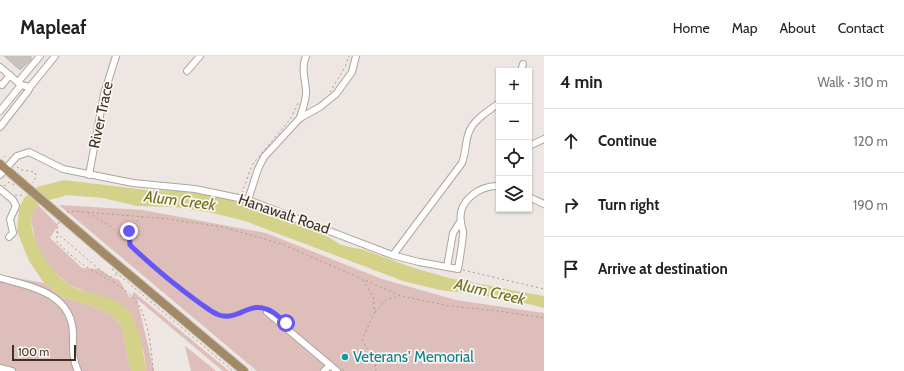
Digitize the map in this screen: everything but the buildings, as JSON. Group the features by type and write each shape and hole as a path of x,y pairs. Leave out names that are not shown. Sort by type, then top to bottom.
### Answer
{"main road":[{"path":"2,169 244,371"}],"street":[{"path":"0,112 40,56"},
{"path":"0,127 55,56"},
{"name":"River Trace","path":"89,174 104,94 116,56"},
{"path":"187,71 200,56"},
{"path":"300,118 306,90 303,78 306,56"},
{"path":"248,200 258,169 264,157 300,118 336,94 352,72 356,56"},
{"path":"522,68 524,64"},
{"path":"0,67 20,84 30,87"},
{"path":"0,84 2,85 10,75"},
{"path":"393,255 462,163 470,130 473,124 498,104"},
{"path":"303,108 309,113"},
{"path":"532,145 544,139"},
{"name":"Hanawalt Road","path":"2,169 17,156 26,152 35,155 56,167 133,183 195,189 248,200 393,255 458,269"},
{"path":"448,267 453,233 460,222 465,205 473,194 484,188 496,186"},
{"path":"2,187 16,206 10,219 13,233 9,237"},
{"path":"532,199 544,204"},
{"path":"458,269 464,232 460,222"},
{"path":"0,278 46,293 55,298 67,310 71,317 75,370"},
{"path":"266,310 335,370"},
{"path":"324,371 330,365"},
{"path":"0,368 12,371"}],"path":[{"path":"329,93 345,67 349,56"},
{"path":"17,167 22,170 35,172 36,177 32,183"},
{"path":"2,187 7,183 20,185"},
{"path":"16,195 19,196 24,194"},
{"path":"66,212 74,211 190,221 256,236 318,258 362,280 401,296 450,306 498,310 544,318"},
{"path":"87,213 110,226 168,278 216,314 229,317 251,308 266,310"},
{"path":"130,245 129,231 134,223 142,217"},
{"path":"60,219 57,229 57,242 84,266 123,288 136,301 143,315 147,330 152,353 153,371"},
{"path":"57,229 58,234 105,274 111,278 117,274 233,371"},
{"path":"458,269 544,288"},
{"path":"362,280 372,296 375,312"},
{"path":"376,371 374,355 365,346 362,339 375,312 386,300 401,296"}],"shaded area":[{"path":"38,205 58,225 50,238 82,268 99,269 111,277 119,280 130,298 134,292 229,371 223,371 137,299 154,371 146,371 144,353 133,318 126,308 69,285 51,269 36,245 31,219 33,211"},
{"path":"59,205 143,210 266,233 382,279 456,300 544,313 544,371 257,371"},
{"path":"0,275 44,283 64,298 87,304 111,314 121,325 131,371 0,371"},
{"path":"185,346 215,370 215,371 191,371"}],"water":[{"name":"Alum Creek","path":"64,180 147,190 182,191 225,198 314,228 341,245 364,250 414,268 449,278 544,296 544,308 505,298 440,290 403,281 245,221 209,212 174,207 137,206 103,198 66,195 41,203 33,213 31,224 39,248 54,271 69,285 120,303 131,313 138,329 146,371 131,371 121,325 111,314 87,304 64,298 44,283 29,261 17,231 19,209 24,198 37,187"}],"place":[{"name":"Veterans' Memorial","path":"345,357"}],"route":[{"path":"129,231 128,237 130,245 186,293 216,314 229,317 237,315 245,310 258,307 270,310 286,323"}]}
